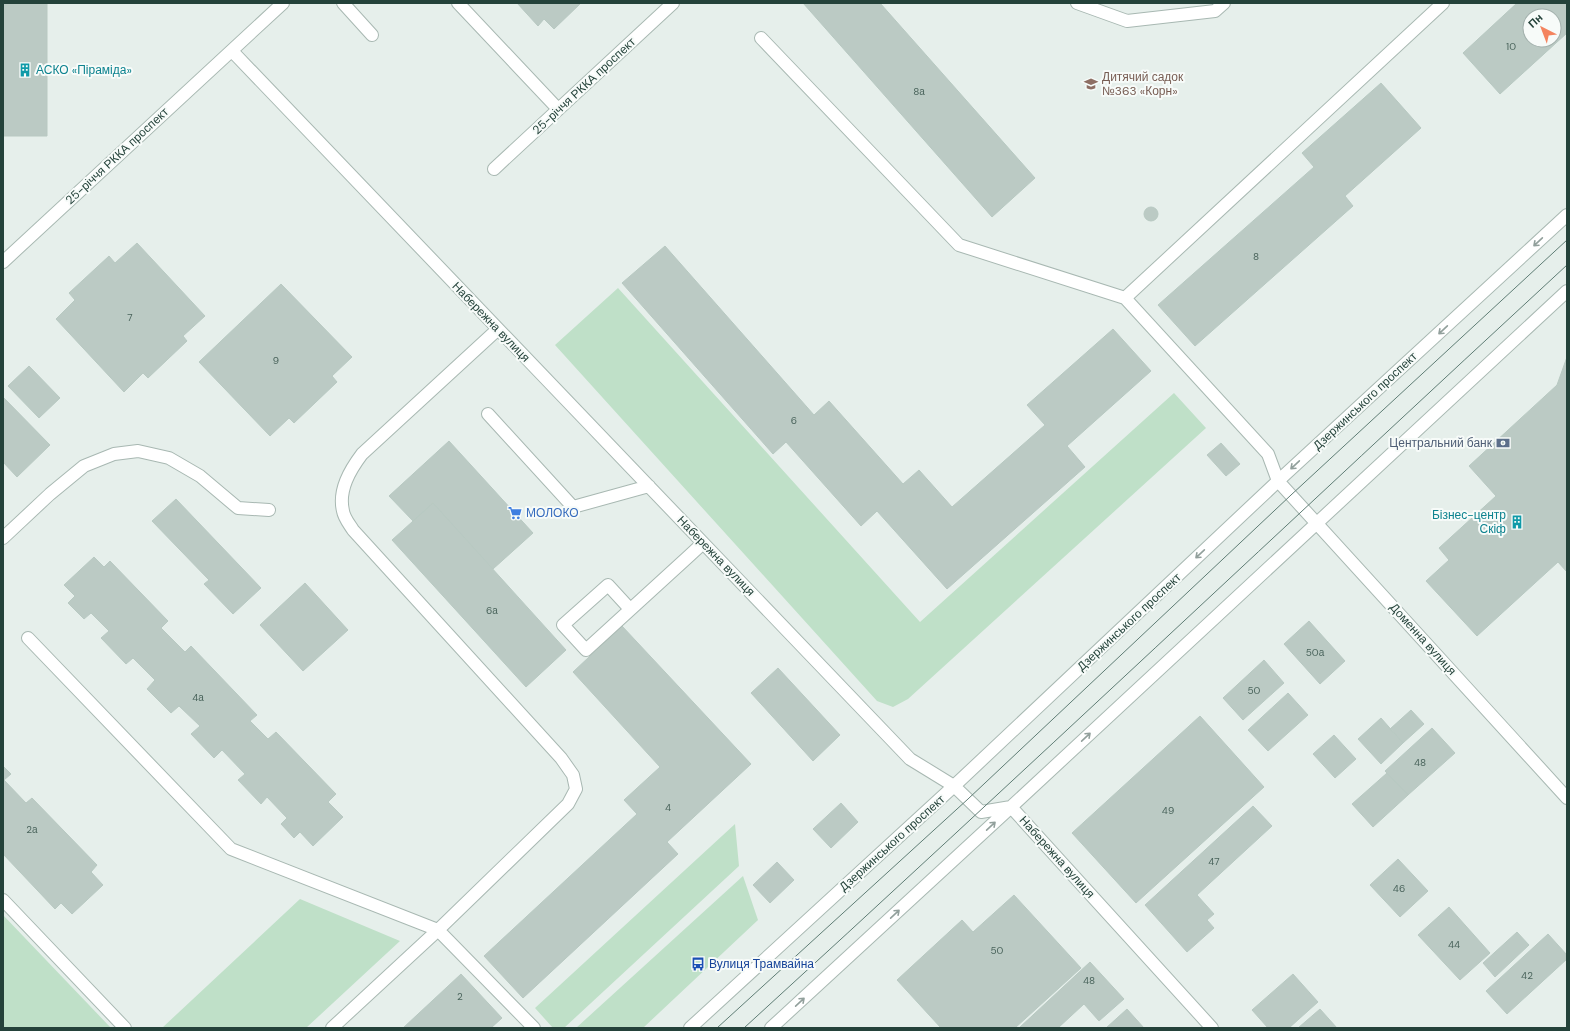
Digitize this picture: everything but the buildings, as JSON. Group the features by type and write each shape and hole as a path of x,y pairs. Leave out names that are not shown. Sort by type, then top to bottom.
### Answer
{"street":[{"name":"25-річчя РККА проспект","path":"3,262 283,3"},
{"path":"343,3 372,35"},
{"path":"458,3 558,109"},
{"name":"25-річчя РККА проспект","path":"494,169 673,3"},
{"path":"1077,3 1127,21 1215,11 1224,3"},
{"path":"1125,298 1443,3"},
{"path":"761,38 959,245 1125,298 1268,454 1278,481"},
{"name":"Набережна вулиця","path":"232,51 910,759 954,786 981,812 1011,807 1212,1028"},
{"name":"Дзержинського проспект","path":"690,1028 954,786 1278,481 1567,215"},
{"path":"771,1028 1567,291"},
{"path":"332,1028 438,930 568,804 576,789 573,775 561,758 354,530 343,512 342,490 350,470 362,454 498,329"},
{"path":"488,414 573,507 649,486"},
{"path":"3,538 50,494 84,466 114,454 138,451 169,458 200,476 238,508 269,510"},
{"name":"Доменна вулиця","path":"1278,481 1567,798"},
{"path":"630,609 608,585 563,626 586,650 703,543"},
{"path":"28,638 231,849 438,930 534,1028"},
{"path":"3,900 125,1028"}],"green space":[{"path":"618,288 920,622 1174,393 1206,428 908,699 893,707 877,701 555,345"},
{"path":"735,824 739,866 564,1028 553,1028 535,1008"},
{"path":"743,876 758,920 643,1028 576,1028"},
{"path":"300,899 400,941 306,1028 162,1028"},
{"path":"3,915 111,1028 3,1028"}],"tram line":[{"path":"717,1028 968,799 1291,495 1567,240"},
{"path":"744,1028 1567,265"}],"place":[{"name":"АСКО «Піраміда»","path":"25,70"},
{"name":"Дитячий садок №363 «Корн»","path":"1091,84"},
{"name":"Центральний банк","path":"1503,443"},
{"name":"МОЛОКО","path":"515,513"},
{"name":"Бізнес-центр Скіф","path":"1517,522"},
{"name":"Вулиця Трамвайна","path":"698,964"}]}
